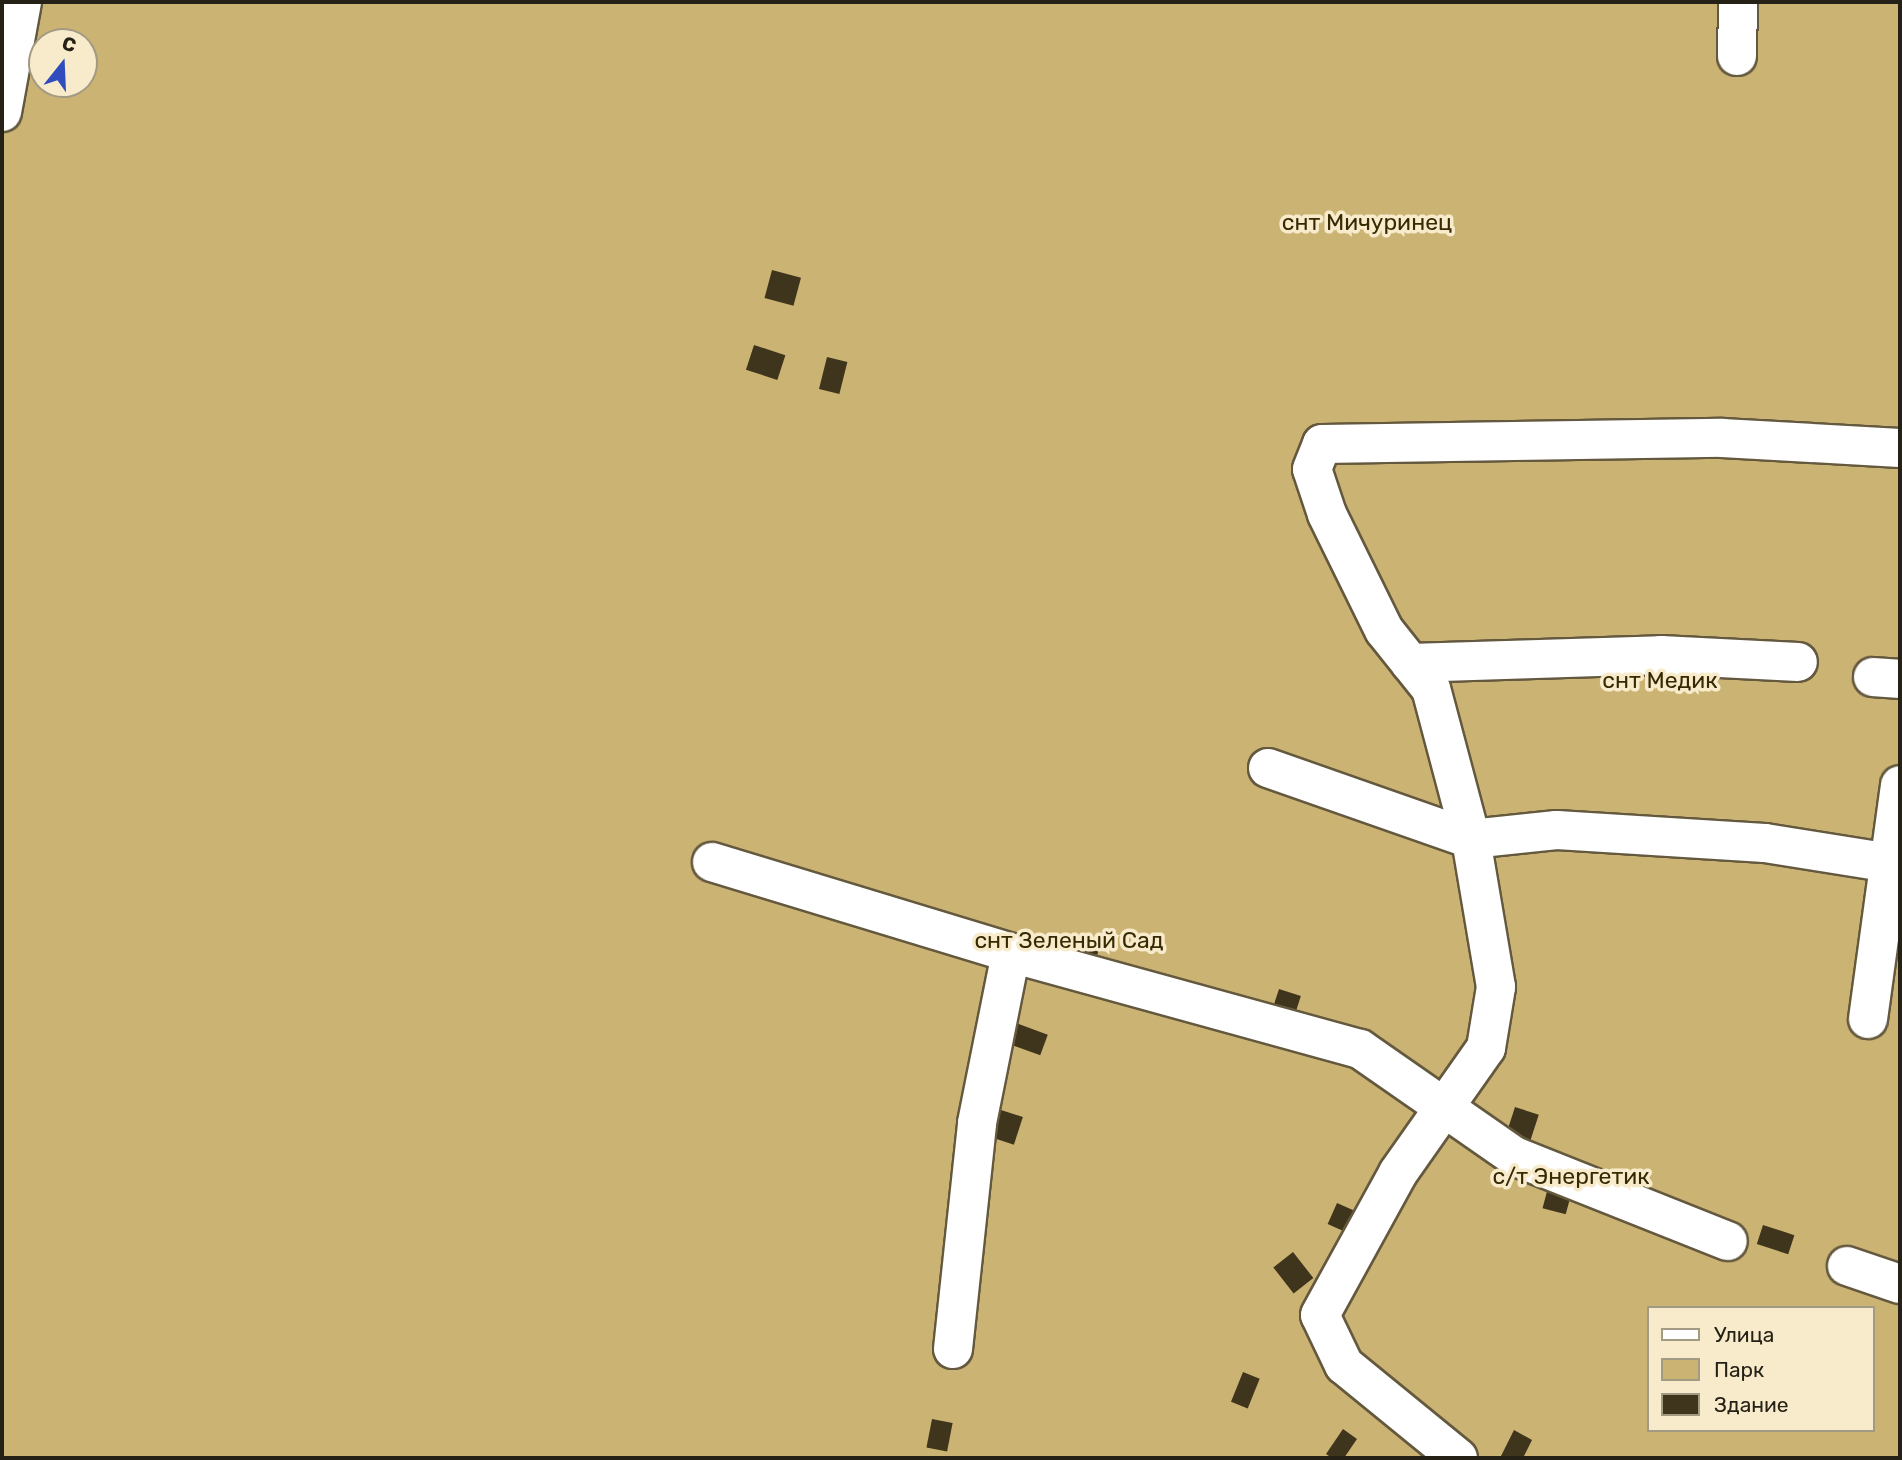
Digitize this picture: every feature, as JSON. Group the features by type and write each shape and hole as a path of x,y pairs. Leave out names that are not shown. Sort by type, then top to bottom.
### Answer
{"lane":[{"path":"2,112 22,2"},
{"path":"1737,56 1738,2"},
{"path":"1458,1458 1344,1365 1320,1315 1398,1173 1486,1048 1496,987 1471,839 1431,689 1384,630 1326,514 1312,469 1322,444 1722,438 1900,448"},
{"path":"1410,663 1661,655 1798,662"},
{"path":"1268,768 1471,839 1557,830 1765,843 1889,863"},
{"path":"1868,1019 1900,785"},
{"path":"712,862 1011,953 1360,1049 1446,1106 1514,1156 1728,1241"},
{"path":"953,1349 977,1123 1011,953"},
{"path":"1847,1266 1900,1284"}],"green space":[{"path":"2,2 1900,2 1900,1458 2,1458"}],"building":[{"path":"772,270 801,278 793,306 764,298"},
{"path":"754,345 785,355 777,380 746,370"},
{"path":"827,357 847,362 839,394 819,389"},
{"path":"1079,934 1102,942 1096,957 1074,949"},
{"path":"1279,989 1301,996 1294,1018 1272,1011"},
{"path":"1013,1022 1048,1035 1040,1055 1005,1043"},
{"path":"1515,1107 1539,1115 1530,1141 1506,1134"},
{"path":"1001,1110 1023,1117 1014,1145 992,1138"},
{"path":"1549,1184 1572,1190 1566,1214 1543,1208"},
{"path":"1337,1203 1359,1213 1350,1234 1328,1224"},
{"path":"1763,1225 1794,1235 1788,1254 1757,1244"},
{"path":"1293,1252 1313,1278 1294,1293 1273,1267"},
{"path":"1243,1372 1260,1379 1248,1408 1231,1402"},
{"path":"932,1419 953,1423 947,1451 926,1447"},
{"path":"1343,1429 1357,1439 1344,1458 1332,1458 1326,1454"},
{"path":"1514,1430 1532,1440 1523,1458 1500,1458"}],"park label":[{"name":"снт Мичуринец","path":"1367,222"},
{"name":"снт Медик","path":"1660,680"},
{"name":"снт Зеленый Сад","path":"1069,940"},
{"name":"с/т Энергетик","path":"1571,1176"}]}
